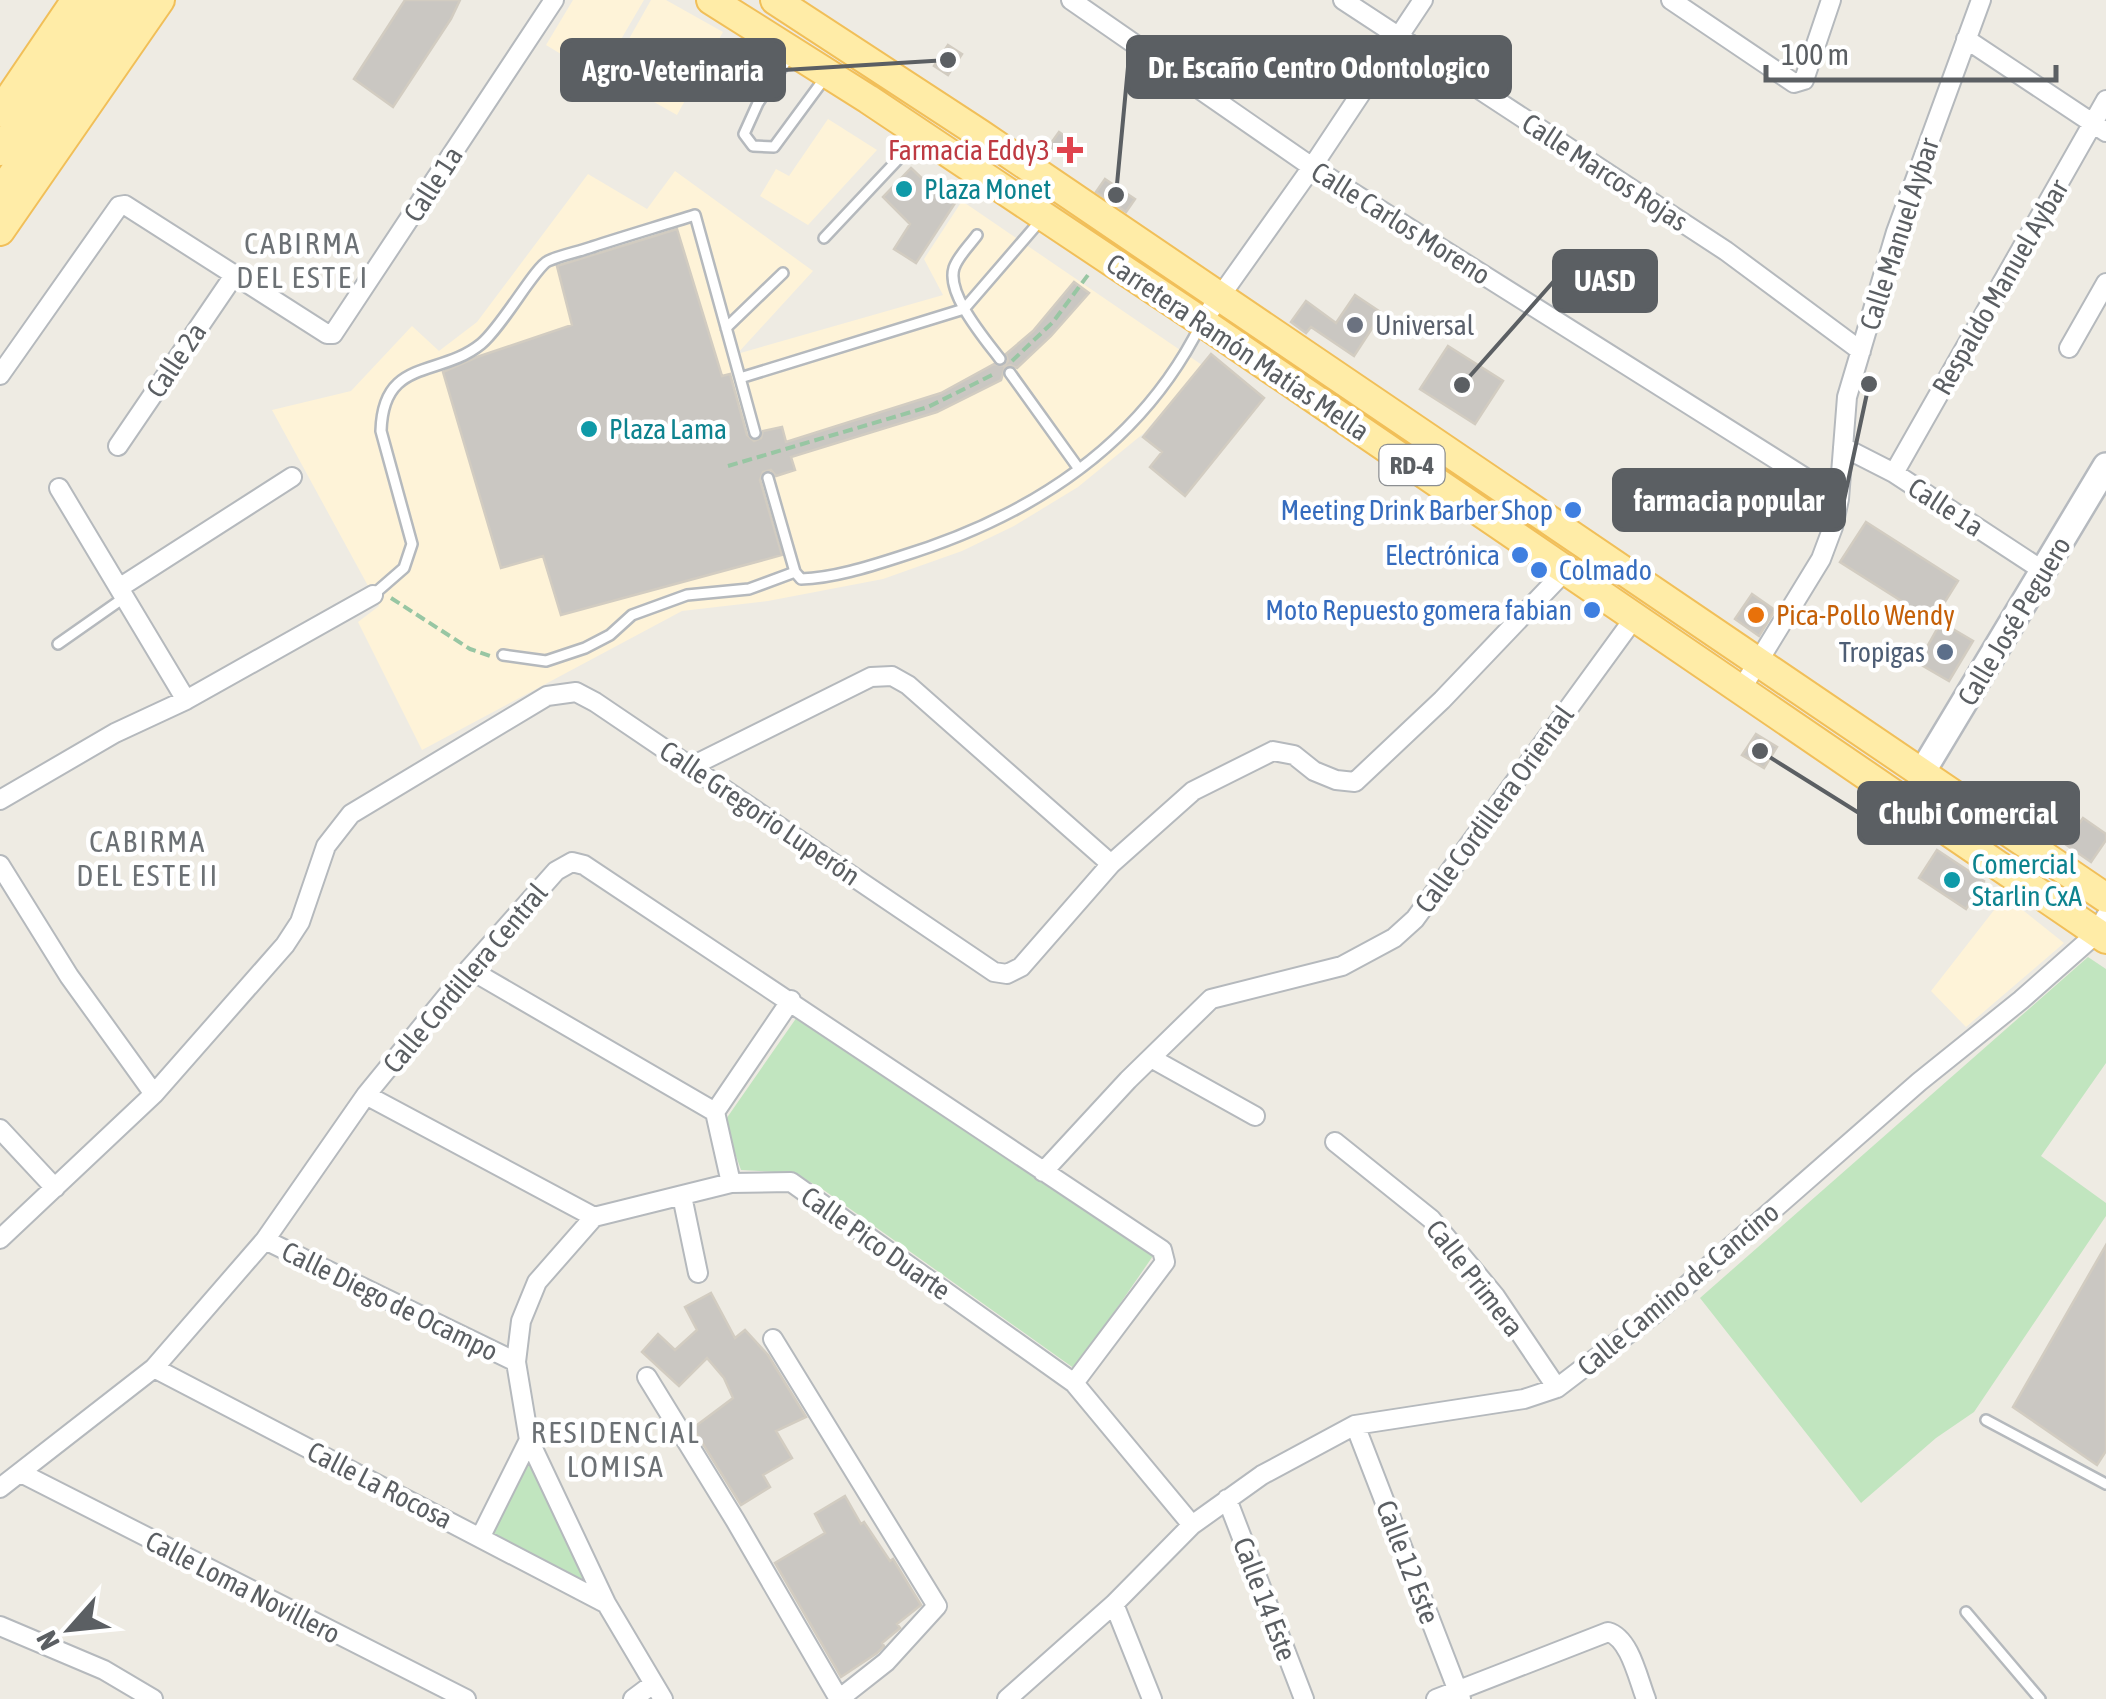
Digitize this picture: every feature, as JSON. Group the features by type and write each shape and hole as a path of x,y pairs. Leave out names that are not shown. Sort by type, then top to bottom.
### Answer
{"main road":[{"path":"0,112 76,0"},
{"path":"0,151 106,0"},
{"path":"0,193 135,0"},
{"path":"0,231 160,0"},
{"name":"Carretera Ramón Matías Mella","path":"775,0 872,61 2106,898"},
{"name":"Carretera Ramón Matías Mella","path":"727,4 2103,929"},
{"name":"Calle José Peguero","path":"1921,774 2106,466"}],"street":[{"name":"Calle 1a","path":"0,375 114,208 125,205 327,334 338,330 554,0"},
{"name":"Calle Carlos Moreno","path":"1071,0 1312,167 1840,499"},
{"name":"Calle Marcos Rojas","path":"1343,0 1726,251 1861,352"},
{"path":"1202,322 1423,0"},
{"path":"1670,0 1794,83 1804,80 1831,0"},
{"name":"Calle Manuel Aybar","path":"1742,688 1820,559 1840,499 1847,397 1896,232 1980,0"},
{"path":"1966,39 2100,128"},
{"name":"Respaldo Manuel Aybar","path":"1894,474 2100,128 2106,100"},
{"name":"Calle 2a","path":"118,446 235,274"},
{"path":"2069,348 2106,283"},
{"name":"Calle 1a","path":"1844,447 1894,474 2045,572"},
{"path":"122,592 292,477"},
{"path":"60,488 186,700"},
{"name":"Calle Gregorio Luperón","path":"0,1239 154,1094 285,946 300,922 326,846 351,814 547,696 576,692 595,702 1000,974 1022,967 1111,864 1193,791 1257,756 1273,750 1294,756 1314,771 1336,780 1355,782 1442,700 1566,570"},
{"path":"0,800 115,732 186,700 376,592"},
{"name":"Calle Cordillera Oriental","path":"1043,1172 1211,998 1342,966 1394,938 1415,919 1635,617"},
{"path":"692,766 871,677 892,676 1111,864"},
{"name":"Calle Cordillera Central","path":"0,1488 154,1368 264,1240 366,1096 469,969 556,870 572,862 584,864 792,1000 1162,1250 1165,1262 1074,1383"},
{"path":"0,865 69,976 154,1094"},
{"name":"Calle Camino de Cancino","path":"1007,1699 1114,1604 1192,1526 1262,1475 1355,1426 1524,1399 1557,1388 1654,1314 2103,929"},
{"path":"469,969 715,1112 732,1183"},
{"path":"715,1112 792,1000"},
{"path":"1151,1058 1255,1116"},
{"path":"366,1096 594,1218 537,1282 521,1321 516,1362 530,1440 606,1603 658,1691 632,1699"},
{"path":"0,1129 55,1188"},
{"name":"Calle Primera","path":"1334,1142 1432,1219 1495,1296 1557,1388"},
{"name":"Calle Pico Duarte","path":"594,1218 732,1183 791,1182 1074,1383 1192,1526"},
{"path":"682,1196 698,1273"},
{"name":"Calle Diego de Ocampo","path":"264,1240 516,1362"},
{"path":"647,1378 839,1699 886,1662 936,1606 773,1339"},
{"name":"Calle La Rocosa","path":"154,1368 606,1603"},
{"name":"Calle 12 Este","path":"1355,1426 1460,1695"},
{"path":"480,1538 530,1440"},
{"name":"Calle Loma Novillero","path":"21,1473 466,1699"},
{"name":"Calle 14 Este","path":"1227,1499 1304,1699"},
{"path":"1114,1604 1152,1699"},
{"path":"0,1626 104,1670 153,1699"},
{"path":"1436,1699 1460,1695 1608,1632 1623,1642 1646,1699"}],"lane":[{"path":"793,50 758,103 744,134 753,146 774,146 828,73"},
{"path":"824,238 922,134"},
{"path":"376,592 404,568 412,544 381,431 382,413 390,392 407,375 472,351 488,339 543,262 695,215 754,433"},
{"path":"740,378 964,309 1044,216"},
{"path":"977,235 955,265 953,278 964,309 1000,359"},
{"path":"726,328 783,273"},
{"path":"768,478 795,572 801,578 850,570 963,536 1022,508 1079,469 1152,403 1202,322"},
{"path":"1010,374 1079,469"},
{"path":"503,656 546,661 610,636 632,615 687,595 749,589 795,572"},
{"path":"58,644 122,592"},
{"path":"1986,1420 2106,1484"},
{"path":"1966,1612 2040,1699"}],"path":[{"path":"728,466 928,407 990,377 1021,354 1053,322 1103,255"},
{"path":"376,592 478,654 503,656"}],"shaded area":[{"path":"573,0 644,0 599,77 546,45"},
{"path":"651,0 666,0 723,32 677,115 608,76"},
{"path":"828,119 877,150 808,225 760,196 776,169 789,176"},
{"path":"675,171 813,271 737,354 943,295 924,259 962,201 1202,365 1144,433 1078,487 1014,526 962,551 883,579 768,601 682,611 422,750 358,622 379,606 272,410 351,391 412,326 439,351 477,322 588,174 647,209"},
{"path":"2005,896 2064,943 1966,1027 1931,991"}],"green space":[{"path":"2088,957 2106,969 2106,1063 2041,1156 2106,1203 2106,1216 1974,1412 1936,1438 1861,1503 1700,1298"},
{"path":"797,1017 1155,1253 1075,1369 818,1186 792,1173 741,1170 724,1122"},
{"path":"528,1452 595,1591 487,1530"}],"building":[{"path":"405,0 460,0 393,107 354,79"},
{"path":"948,45 962,54 948,75 934,66"},
{"path":"1059,132 1080,147 1070,161 1049,146"},
{"path":"911,168 933,189 936,186 957,200 916,263 894,249 910,224 883,197"},
{"path":"1105,179 1135,199 1126,212 1096,192"},
{"name":"Plaza Lama","path":"677,229 722,376 730,374 747,435 754,441 761,438 763,431 782,427 786,442 941,393 994,364 1004,366 1008,361 1006,354 1033,331 1074,282 1089,293 1017,368 1005,367 1001,380 937,412 791,457 795,470 776,476 771,470 763,472 760,480 782,555 561,615 543,556 501,568 443,372 572,325 557,266"},
{"name":"Universal","path":"1355,295 1382,313 1354,356 1311,327 1306,333 1291,322 1306,301 1336,323"},
{"path":"1448,346 1503,381 1475,424 1420,389"},
{"path":"1211,354 1264,398 1185,496 1150,467 1162,452 1143,437"},
{"path":"1866,522 1958,581 1933,621 1840,562"},
{"name":"Pica-Pollo Wendy","path":"1752,594 1775,610 1759,636 1735,619"},
{"name":"Tropigas","path":"1941,622 1973,641 1949,681 1918,663"},
{"path":"1756,734 1777,747 1764,768 1742,755"},
{"path":"2083,818 2106,834 2091,862 2065,844"},
{"name":"Comercial Starlin CxA","path":"1937,850 1984,881 1966,909 1919,878"},
{"path":"2106,1245 2106,1451 2097,1465 2013,1407"},
{"path":"711,1293 735,1338 745,1330 768,1355 806,1417 776,1431 792,1458 763,1475 770,1487 741,1505 693,1428 733,1398 724,1378 707,1358 679,1386 642,1352 658,1334 675,1350 697,1330 685,1307"},
{"path":"845,1496 861,1524 864,1522 890,1561 893,1559 921,1605 897,1624 900,1628 882,1643 884,1646 877,1653 841,1677 775,1563 825,1533 815,1514"}],"place":[{"name":"Agro-Veterinaria","path":"948,60"},
{"name":"Farmacia Eddy3","path":"1070,150"},
{"name":"Plaza Monet","path":"904,189"},
{"name":"Dr. Escaño Centro Odontologico","path":"1116,195"},
{"name":"Universal","path":"1355,325"},
{"name":"farmacia popular","path":"1869,384"},
{"name":"UASD","path":"1462,385"},
{"name":"Plaza Lama","path":"589,429"},
{"name":"Meeting Drink Barber Shop","path":"1573,510"},
{"name":"Electrónica","path":"1520,555"},
{"name":"Colmado","path":"1539,570"},
{"name":"Moto Repuesto gomera fabian","path":"1592,610"},
{"name":"Pica-Pollo Wendy","path":"1756,615"},
{"name":"Tropigas","path":"1945,652"},
{"name":"Chubi Comercial","path":"1760,751"},
{"name":"Comercial Starlin CxA","path":"1952,880"}],"district":[{"name":"CABIRMA DEL ESTE I","path":"303,260"},
{"name":"CABIRMA DEL ESTE II","path":"148,858"},
{"name":"RESIDENCIAL LOMISA","path":"616,1449"}]}
